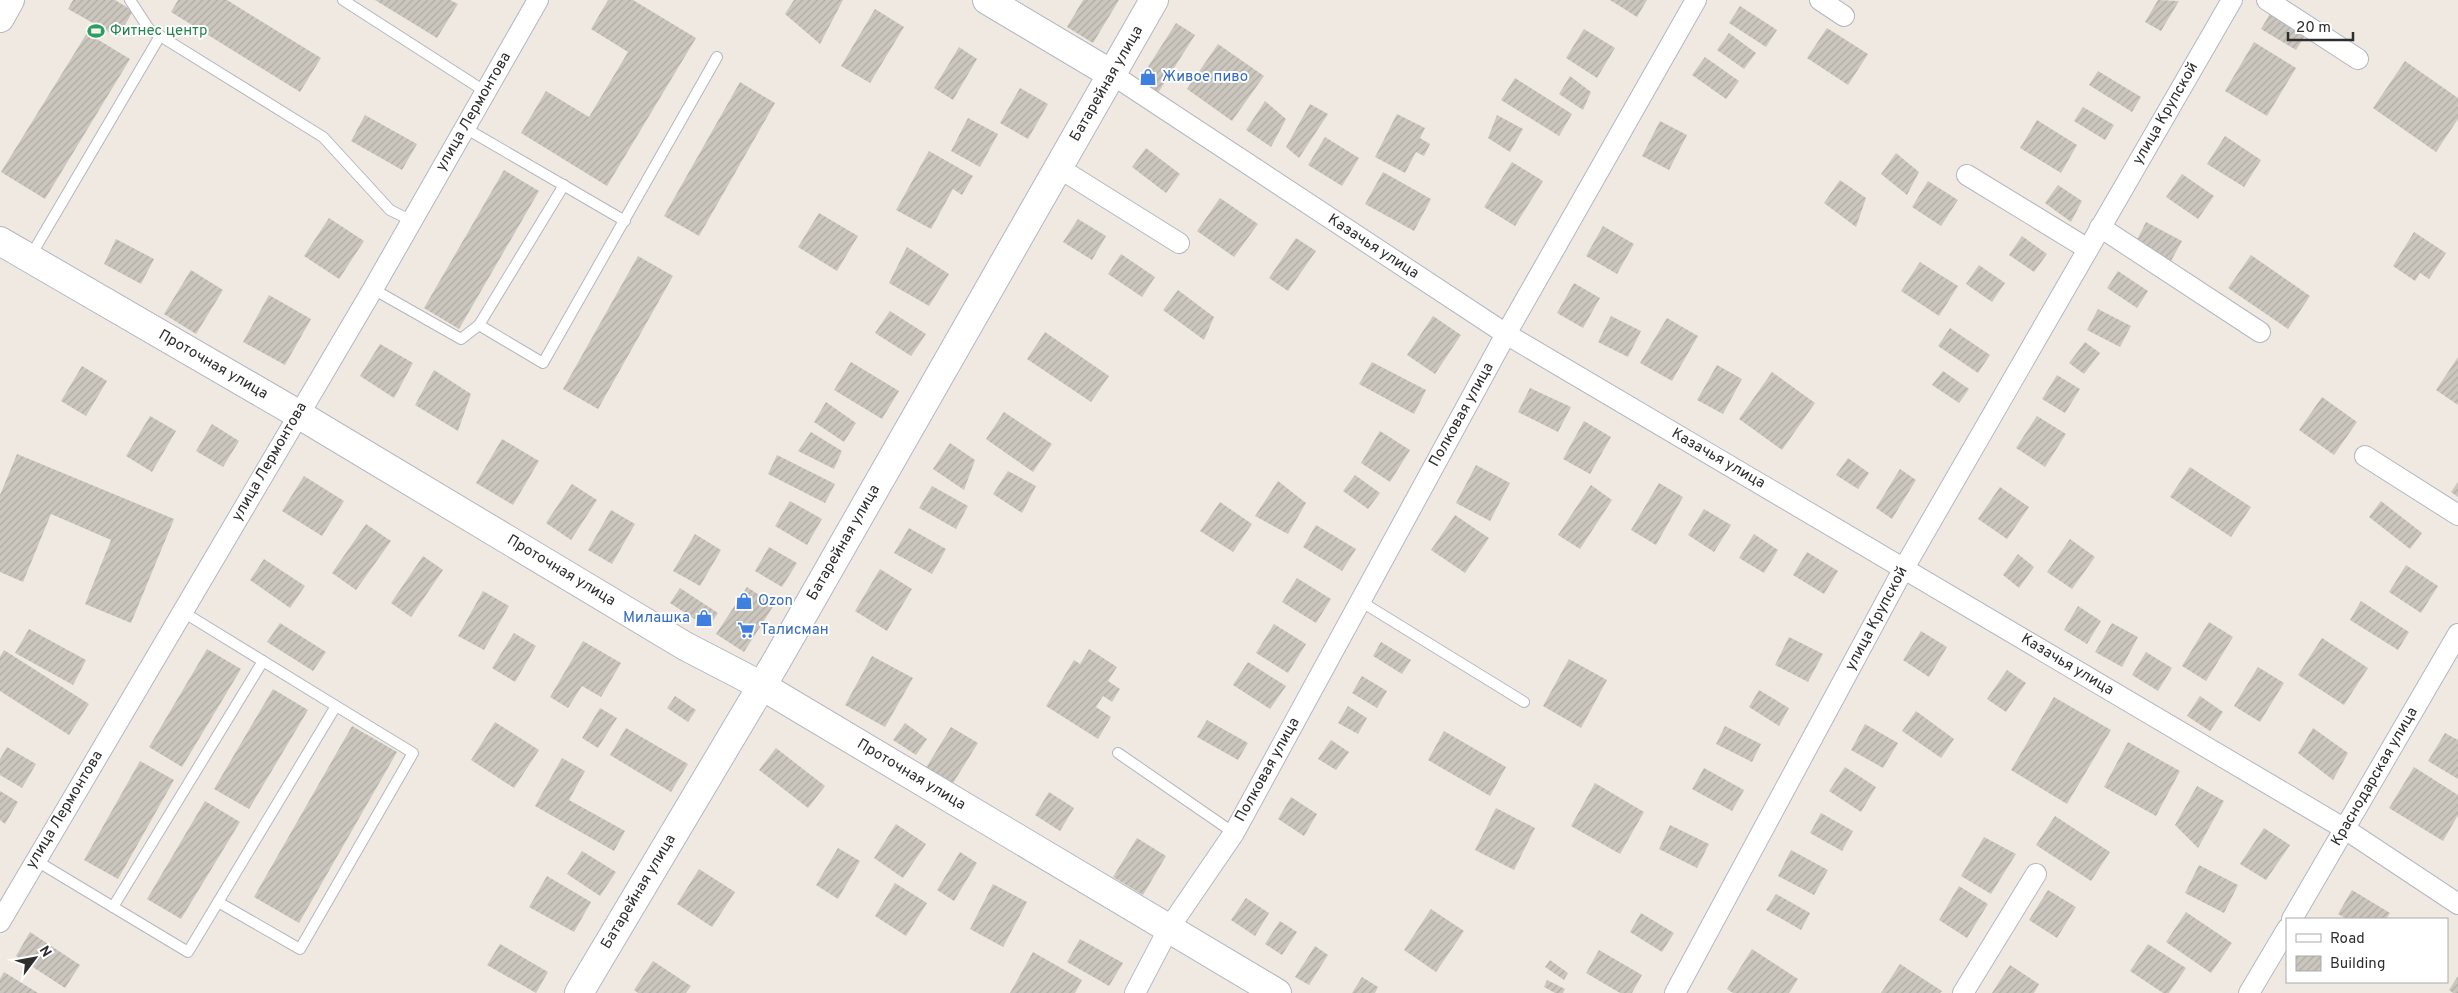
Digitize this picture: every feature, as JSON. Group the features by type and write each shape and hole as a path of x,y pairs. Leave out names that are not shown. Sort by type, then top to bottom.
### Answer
{"street":[{"path":"0,18 10,0"},
{"name":"улица Лермонтова","path":"0,922 373,289 538,0"},
{"name":"Казачья улица","path":"987,0 1112,75 1506,334 2345,830 2458,904"},
{"name":"Батарейная улица","path":"579,993 762,686 1154,0"},
{"name":"Полковая улица","path":"1135,993 1169,928 1234,833 1506,334 1696,0"},
{"path":"1820,0 1844,16"},
{"name":"улица Крупской","path":"1675,993 1904,568 2232,0"},
{"path":"2267,0 2358,59"},
{"path":"1059,168 1179,243"},
{"path":"1967,175 2088,249"},
{"path":"2100,227 2260,332"},
{"name":"Проточная улица","path":"0,241 298,414 685,646 762,686 1278,993"},
{"path":"2365,456 2458,515"},
{"name":"Краснодарская улица","path":"2293,918 2458,634"},
{"path":"1963,993 2036,874"},
{"path":"2249,993 2286,931"}],"lane":[{"path":"130,0 149,29 323,137 390,210 412,221"},
{"path":"343,0 486,92"},
{"path":"29,258 160,36"},
{"path":"480,325 543,363 717,57"},
{"path":"465,128 625,221"},
{"path":"373,289 461,339 480,325 564,185"},
{"path":"1360,601 1524,702"},
{"path":"183,612 413,753 300,949 218,902"},
{"path":"113,907 263,661"},
{"path":"35,860 188,952 336,706"},
{"name":"Полковая улица","path":"1118,753 1234,833"}],"building":[{"path":"73,0 115,0 133,11 118,37 68,9"},
{"path":"178,0 227,0 321,58 300,92 171,12"},
{"path":"375,0 450,0 458,4 437,38"},
{"path":"608,0 633,0 696,38 607,186 521,133 546,91 589,117 628,52 591,29"},
{"path":"794,0 843,0 820,44 785,14"},
{"path":"1083,0 1119,0 1093,43 1067,27"},
{"path":"1610,0 1647,0 1637,17"},
{"path":"2158,0 2179,1 2161,31 2145,22"},
{"path":"1740,6 1777,30 1766,47 1729,23"},
{"path":"875,9 904,27 870,83 841,66"},
{"path":"2271,12 2306,34 2296,50 2261,29"},
{"path":"1176,23 1195,35 1158,93 1139,81"},
{"path":"1827,28 1868,54 1848,85 1807,58"},
{"path":"1584,29 1615,48 1597,78 1566,58"},
{"path":"87,33 130,59 45,199 1,172"},
{"path":"1729,33 1756,53 1744,69 1717,50"},
{"path":"2254,42 2296,68 2267,116 2225,91"},
{"path":"1218,44 1264,76 1232,121 1187,89"},
{"path":"959,47 977,59 953,100 934,88"},
{"path":"1705,57 1739,81 1726,99 1692,75"},
{"path":"2405,61 2458,98 2458,119 2436,152 2373,108"},
{"path":"2098,71 2141,97 2132,112 2089,85"},
{"path":"1570,76 1591,92 1583,110 1559,94"},
{"path":"1515,78 1572,114 1559,136 1501,100"},
{"path":"740,82 775,103 699,236 664,216"},
{"path":"1020,88 1048,104 1028,139 1000,123"},
{"path":"1265,101 1286,119 1271,147 1246,130"},
{"path":"1310,104 1328,114 1299,158 1286,147"},
{"path":"2083,107 2114,125 2105,140 2074,121"},
{"path":"1397,114 1425,128 1420,138 1430,144 1424,156 1416,152 1405,173 1375,157"},
{"path":"365,115 417,144 402,170 351,141"},
{"path":"1497,115 1523,129 1510,152 1488,138"},
{"path":"968,118 998,134 980,167 951,151"},
{"path":"2037,120 2077,145 2061,173 2020,148"},
{"path":"1660,121 1687,135 1669,170 1642,156"},
{"path":"2225,136 2261,160 2244,187 2207,164"},
{"path":"1325,137 1359,158 1342,186 1308,165"},
{"path":"1146,148 1180,174 1166,193 1132,167"},
{"path":"929,151 973,176 962,195 953,189 931,229 896,210"},
{"path":"1896,153 1919,172 1907,195 1881,174"},
{"path":"1512,162 1543,181 1515,226 1484,207"},
{"path":"504,170 539,191 459,329 424,308"},
{"path":"1383,172 1431,199 1414,231 1365,204"},
{"path":"2182,174 2214,196 2198,219 2166,197"},
{"path":"1840,180 1866,198 1856,227 1824,203"},
{"path":"1928,181 1958,200 1941,226 1912,207"},
{"path":"2058,185 2082,201 2071,222 2045,203"},
{"path":"1220,198 1258,224 1234,257 1197,231"},
{"path":"819,213 858,236 837,271 798,247"},
{"path":"329,218 364,241 339,279 304,256"},
{"path":"1078,219 1106,236 1092,260 1063,242"},
{"path":"2146,222 2182,241 2171,261 2136,242"},
{"path":"1603,226 1634,244 1617,274 1586,256"},
{"path":"2414,232 2446,253 2429,279 2420,273 2415,281 2393,266"},
{"path":"2022,236 2047,254 2034,272 2009,255"},
{"path":"1296,238 1316,251 1288,291 1269,278"},
{"path":"116,239 154,259 141,284 104,264"},
{"path":"907,247 949,274 929,306 889,283"},
{"path":"1121,254 1155,277 1142,297 1108,274"},
{"path":"2251,255 2310,296 2288,329 2228,288"},
{"path":"638,256 673,276 598,409 563,389"},
{"path":"1920,262 1958,286 1939,316 1901,291"},
{"path":"1979,265 2005,283 1992,302 1966,284"},
{"path":"191,270 223,290 196,334 164,314"},
{"path":"2118,271 2148,291 2137,308 2107,288"},
{"path":"1574,283 1600,298 1583,328 1557,313"},
{"path":"1178,290 1214,317 1204,340 1163,310"},
{"path":"269,295 311,319 285,365 243,342"},
{"path":"2098,309 2131,326 2120,347 2087,330"},
{"path":"890,311 926,334 911,356 875,333"},
{"path":"1433,316 1461,335 1435,374 1407,355"},
{"path":"1611,316 1641,331 1628,357 1598,342"},
{"path":"1667,318 1698,336 1672,381 1640,363"},
{"path":"1950,328 1990,355 1978,373 1938,346"},
{"path":"1045,332 1109,376 1091,402 1027,359"},
{"path":"2085,342 2100,353 2084,374 2069,363"},
{"path":"380,344 413,363 394,398 360,376"},
{"path":"2458,357 2458,405 2436,390"},
{"path":"851,362 899,391 882,419 834,390"},
{"path":"1372,362 1426,390 1414,414 1359,384"},
{"path":"1717,365 1742,379 1723,414 1697,400"},
{"path":"82,366 107,381 86,416 61,401"},
{"path":"434,370 471,394 458,431 415,405"},
{"path":"1943,371 1969,389 1959,403 1932,385"},
{"path":"1772,372 1815,403 1782,450 1739,419"},
{"path":"2057,375 2080,389 2065,413 2042,399"},
{"path":"1530,388 1571,407 1558,432 1518,412"},
{"path":"2322,397 2357,422 2334,455 2299,430"},
{"path":"826,402 856,423 844,442 814,422"},
{"path":"1004,412 1052,444 1033,472 986,439"},
{"path":"150,416 176,431 152,472 126,456"},
{"path":"2037,416 2066,434 2045,467 2016,448"},
{"path":"1584,421 1611,437 1590,474 1563,459"},
{"path":"212,424 239,441 223,467 196,451"},
{"path":"1380,431 1410,450 1390,482 1361,463"},
{"path":"811,432 842,451 834,469 798,451"},
{"path":"502,439 539,461 513,505 476,483"},
{"path":"950,443 975,460 964,490 933,469"},
{"path":"17,454 174,519 131,623 85,604 111,540 51,514 23,582 0,572 0,495"},
{"path":"777,455 835,484 825,503 768,474"},
{"path":"1848,458 1869,473 1858,489 1836,475"},
{"path":"1476,465 1510,483 1490,521 1456,503"},
{"path":"2190,467 2251,507 2231,537 2170,497"},
{"path":"1900,469 1916,480 1892,519 1876,508"},
{"path":"1008,471 1036,486 1022,513 993,494"},
{"path":"1355,475 1380,493 1368,509 1343,491"},
{"path":"304,476 344,501 322,536 282,511"},
{"path":"1278,481 1306,503 1288,534 1255,516"},
{"path":"2458,482 2458,497 2451,492"},
{"path":"1659,483 1683,497 1656,545 1631,530"},
{"path":"572,484 597,500 571,540 546,523"},
{"path":"1591,485 1612,500 1580,549 1558,535"},
{"path":"932,486 968,506 956,529 919,508"},
{"path":"2000,487 2029,507 2007,539 1978,519"},
{"path":"790,501 822,519 807,545 775,526"},
{"path":"2381,501 2422,533 2410,549 2369,517"},
{"path":"1220,502 1252,524 1233,552 1200,531"},
{"path":"1704,509 1731,525 1714,552 1688,535"},
{"path":"611,510 635,524 612,564 588,550"},
{"path":"1455,515 1489,538 1465,573 1431,550"},
{"path":"366,524 391,541 356,590 332,573"},
{"path":"1316,525 1356,549 1342,571 1303,547"},
{"path":"909,528 946,549 932,574 894,553"},
{"path":"695,534 721,550 700,586 673,571"},
{"path":"1754,534 1778,550 1764,573 1739,558"},
{"path":"2070,539 2095,557 2072,589 2047,572"},
{"path":"769,547 797,563 782,587 755,571"},
{"path":"1807,552 1838,571 1824,594 1793,575"},
{"path":"2018,554 2034,567 2019,588 2003,575"},
{"path":"423,556 443,570 411,617 391,603"},
{"path":"264,559 305,586 290,608 250,580"},
{"path":"2406,565 2438,586 2421,613 2389,592"},
{"path":"880,569 912,589 887,631 855,611"},
{"path":"1297,578 1331,599 1316,623 1282,602"},
{"path":"747,587 774,605 744,652 716,634"},
{"path":"680,588 718,613 708,628 670,603"},
{"path":"483,591 509,606 484,650 458,636"},
{"path":"2361,601 2409,632 2398,650 2350,620"},
{"path":"2078,606 2101,621 2087,644 2064,630"},
{"path":"2209,622 2233,637 2206,681 2182,666"},
{"path":"280,623 326,652 313,671 267,642"},
{"path":"2112,623 2138,637 2122,667 2095,652"},
{"path":"1274,624 1306,644 1288,673 1256,653"},
{"path":"29,629 86,660 73,685 15,653"},
{"path":"1921,631 1947,647 1929,677 1903,660"},
{"path":"514,633 536,646 515,682 492,668"},
{"path":"1789,637 1823,654 1808,682 1775,665"},
{"path":"2322,638 2368,668 2344,705 2298,675"},
{"path":"583,641 621,663 601,697 582,686 568,708 550,697"},
{"path":"1381,642 1411,660 1402,674 1373,656"},
{"path":"207,649 241,669 182,767 149,747"},
{"path":"1089,649 1117,667 1108,681 1120,689 1112,702 1103,696 1096,707 1111,717 1098,739 1046,706 1074,660 1080,664"},
{"path":"4,650 89,704 69,735 0,691 0,657"},
{"path":"2146,652 2172,668 2158,691 2132,675"},
{"path":"872,656 913,678 885,727 845,705"},
{"path":"1569,659 1607,680 1581,728 1543,706"},
{"path":"1248,662 1286,686 1270,709 1233,685"},
{"path":"2258,667 2284,683 2260,722 2234,706"},
{"path":"2007,670 2026,683 2006,712 1987,699"},
{"path":"1362,676 1387,691 1377,708 1352,693"},
{"path":"273,689 308,710 249,809 214,789"},
{"path":"1759,690 1789,708 1779,726 1749,707"},
{"path":"675,696 696,710 688,722 667,708"},
{"path":"2200,696 2223,712 2210,731 2187,716"},
{"path":"2054,697 2111,730 2067,804 2011,770"},
{"path":"1348,706 1367,718 1358,734 1338,723"},
{"path":"600,708 617,718 598,748 582,738"},
{"path":"1916,711 1954,739 1941,758 1902,731"},
{"path":"1207,720 1248,743 1238,760 1197,737"},
{"path":"495,722 539,750 514,788 471,760"},
{"path":"905,723 927,739 916,755 893,740"},
{"path":"1865,724 1898,743 1883,768 1851,750"},
{"path":"352,726 397,752 299,923 254,897"},
{"path":"1725,726 1761,744 1752,762 1716,744"},
{"path":"951,727 978,743 950,788 924,771"},
{"path":"626,728 688,764 671,792 610,755"},
{"path":"2313,728 2348,753 2333,780 2298,753"},
{"path":"1444,731 1506,767 1490,796 1428,760"},
{"path":"2445,733 2458,740 2458,779 2428,761"},
{"path":"1331,740 1349,752 1336,770 1318,759"},
{"path":"2128,742 2180,771 2156,816 2104,787"},
{"path":"7,747 36,764 22,788 0,775 0,759"},
{"path":"776,748 825,786 808,808 759,770"},
{"path":"562,758 585,771 569,800 625,831 614,851 535,806"},
{"path":"140,761 174,780 118,879 84,860"},
{"path":"1845,767 1876,787 1861,812 1829,791"},
{"path":"2414,767 2458,795 2458,815 2443,841 2389,808"},
{"path":"1704,768 1744,790 1732,811 1692,789"},
{"path":"1595,783 1644,812 1620,854 1571,826"},
{"path":"2197,786 2224,801 2198,848 2175,825"},
{"path":"0,791 18,802 5,824 0,820"},
{"path":"1049,792 1074,808 1060,831 1035,815"},
{"path":"1291,797 1317,814 1304,836 1278,819"},
{"path":"205,801 240,822 181,919 147,899"},
{"path":"1496,808 1535,828 1514,870 1475,850"},
{"path":"1821,813 1853,831 1842,851 1810,833"},
{"path":"2055,816 2110,852 2091,881 2036,845"},
{"path":"896,824 926,844 903,878 874,858"},
{"path":"1670,825 1709,844 1697,868 1659,849"},
{"path":"2264,828 2290,845 2266,880 2240,864"},
{"path":"1984,837 2016,854 1991,894 1961,876"},
{"path":"1137,838 1166,856 1143,895 1113,877"},
{"path":"838,848 860,861 838,899 816,885"},
{"path":"1791,850 1828,870 1814,895 1778,876"},
{"path":"582,851 616,872 600,896 567,874"},
{"path":"960,852 977,863 954,901 937,890"},
{"path":"2199,865 2238,885 2224,913 2185,893"},
{"path":"699,869 735,892 712,927 677,904"},
{"path":"547,876 591,902 574,932 529,907"},
{"path":"895,883 927,903 906,936 875,916"},
{"path":"993,884 1027,902 1003,947 970,929"},
{"path":"1959,886 1988,904 1967,938 1939,920"},
{"path":"2048,890 2076,907 2057,938 2029,920"},
{"path":"2352,890 2390,913 2387,918 2345,918 2338,914"},
{"path":"1776,894 1810,913 1801,930 1766,910"},
{"path":"1246,898 1269,913 1255,936 1231,920"},
{"path":"1431,909 1464,931 1436,972 1404,950"},
{"path":"2186,912 2232,943 2211,973 2166,942"},
{"path":"1641,913 1674,933 1662,952 1630,932"},
{"path":"1280,921 1297,932 1282,955 1265,944"},
{"path":"30,932 80,965 65,988 16,956"},
{"path":"1080,939 1123,963 1109,986 1067,962"},
{"path":"500,944 548,972 536,993 487,965"},
{"path":"2148,944 2186,968 2169,993 2163,993 2130,971"},
{"path":"1315,946 1328,955 1309,985 1295,977"},
{"path":"1752,949 1798,979 1789,993 1733,993 1727,989"},
{"path":"1599,950 1642,975 1632,993 1620,993 1586,973"},
{"path":"1033,952 1082,980 1075,993 1010,993"},
{"path":"1550,960 1568,973 1564,980 1545,967"},
{"path":"653,961 691,986 686,993 638,993 634,990"},
{"path":"1900,964 1942,991 1940,993 1881,993"},
{"path":"2010,965 2039,984 2034,993 1992,993"},
{"path":"4,972 38,993 0,993 0,979"},
{"path":"2458,976 2458,993 2453,993 2449,990"},
{"path":"1362,977 1378,987 1375,993 1352,993"},
{"path":"1547,980 1565,989 1563,993 1555,993 1544,987"}],"place":[{"name":"Фитнес центр","path":"96,31"},
{"name":"Живое пиво","path":"1148,77"},
{"name":"Ozon","path":"744,601"},
{"name":"Милашка","path":"704,618"},
{"name":"Талисман","path":"746,630"}]}
